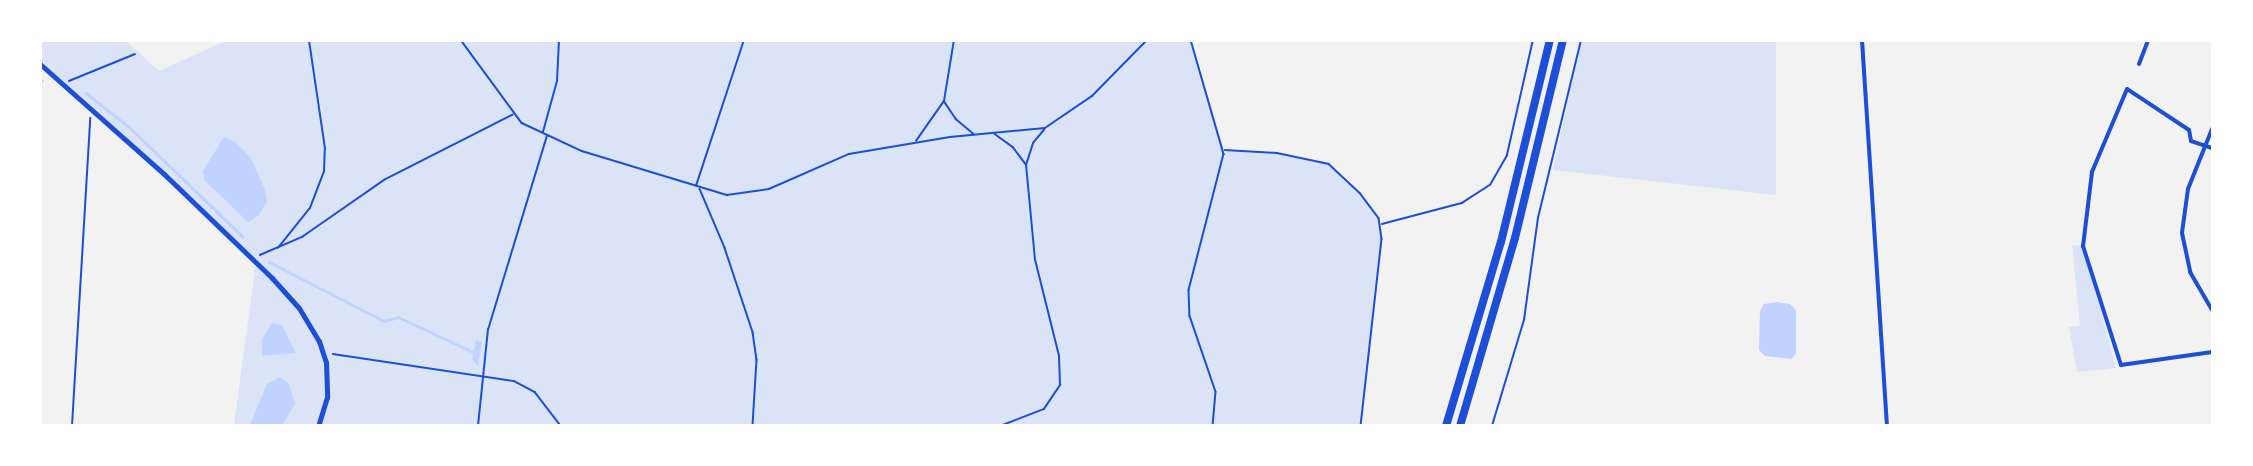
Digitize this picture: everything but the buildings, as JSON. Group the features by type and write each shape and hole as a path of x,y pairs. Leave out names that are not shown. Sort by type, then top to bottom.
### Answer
{"highway":[{"path":"1446,426 1501,242 1550,40"},
{"path":"1460,426 1515,238 1563,40"}],"street":[{"path":"1862,40 1887,426"},
{"path":"2139,64 2148,40"},
{"path":"40,64 94,110 252,258 299,308 323,352 328,385 318,426"},
{"path":"2212,148 2191,141 2189,130 2127,89 2088,184 2084,256 2121,365 2212,352"},
{"path":"2212,129 2188,189 2182,233 2190,272 2212,310"}],"path":[{"path":"278,248 310,208 324,172 325,149 309,40"},
{"path":"461,40 513,115 582,151 720,194 756,193 828,160 916,142 1045,128"},
{"path":"542,132 557,81 559,40"},
{"path":"696,186 744,40"},
{"path":"916,142 944,101 954,40"},
{"path":"1000,426 1044,409 1056,395 1062,376 1038,277 1026,165 1033,143 1045,128 1092,96 1147,40"},
{"path":"1191,40 1224,150 1224,166 1189,290 1190,316 1216,392 1213,426"},
{"path":"1382,224 1462,203 1490,185 1507,156 1533,40"},
{"path":"1492,426 1524,320 1538,219 1581,40"},
{"path":"63,83 135,54"},
{"path":"944,101 956,119 975,135"},
{"path":"72,426 89,123 94,110"},
{"path":"252,258 313,230 384,180 513,115"},
{"path":"478,426 481,378 488,330 547,134"},
{"path":"994,134 1013,147 1026,165"},
{"path":"1224,150 1277,153 1329,164 1368,201 1382,224 1361,426"},
{"path":"700,188 725,248 753,332 757,369 753,426"},
{"path":"323,352 526,386 561,426"}],"shaded area":[{"path":"41,40 126,41 159,71 228,40 1191,41 1224,150 1277,153 1329,164 1360,193 1379,218 1382,239 1361,425 234,425 256,262 41,64"},
{"path":"1581,41 1776,41 1776,195 1553,170"},
{"path":"2072,245 2083,246 2116,368 2077,372 2069,327 2080,326"}],"water":[{"path":"224,137 235,142 251,158 265,190 267,201 259,215 248,222 204,180 203,171"},
{"path":"1777,302 1790,304 1796,310 1796,354 1791,359 1765,356 1759,350 1760,311 1764,304"},
{"path":"272,323 282,325 296,353 262,356 262,339"},
{"path":"476,340 482,342 478,366 472,360"},
{"path":"280,377 289,384 295,404 282,425 250,425 267,384"}],"waterway":[{"path":"86,93 130,128 242,236"},
{"path":"269,262 384,321 398,317 473,352"}]}
